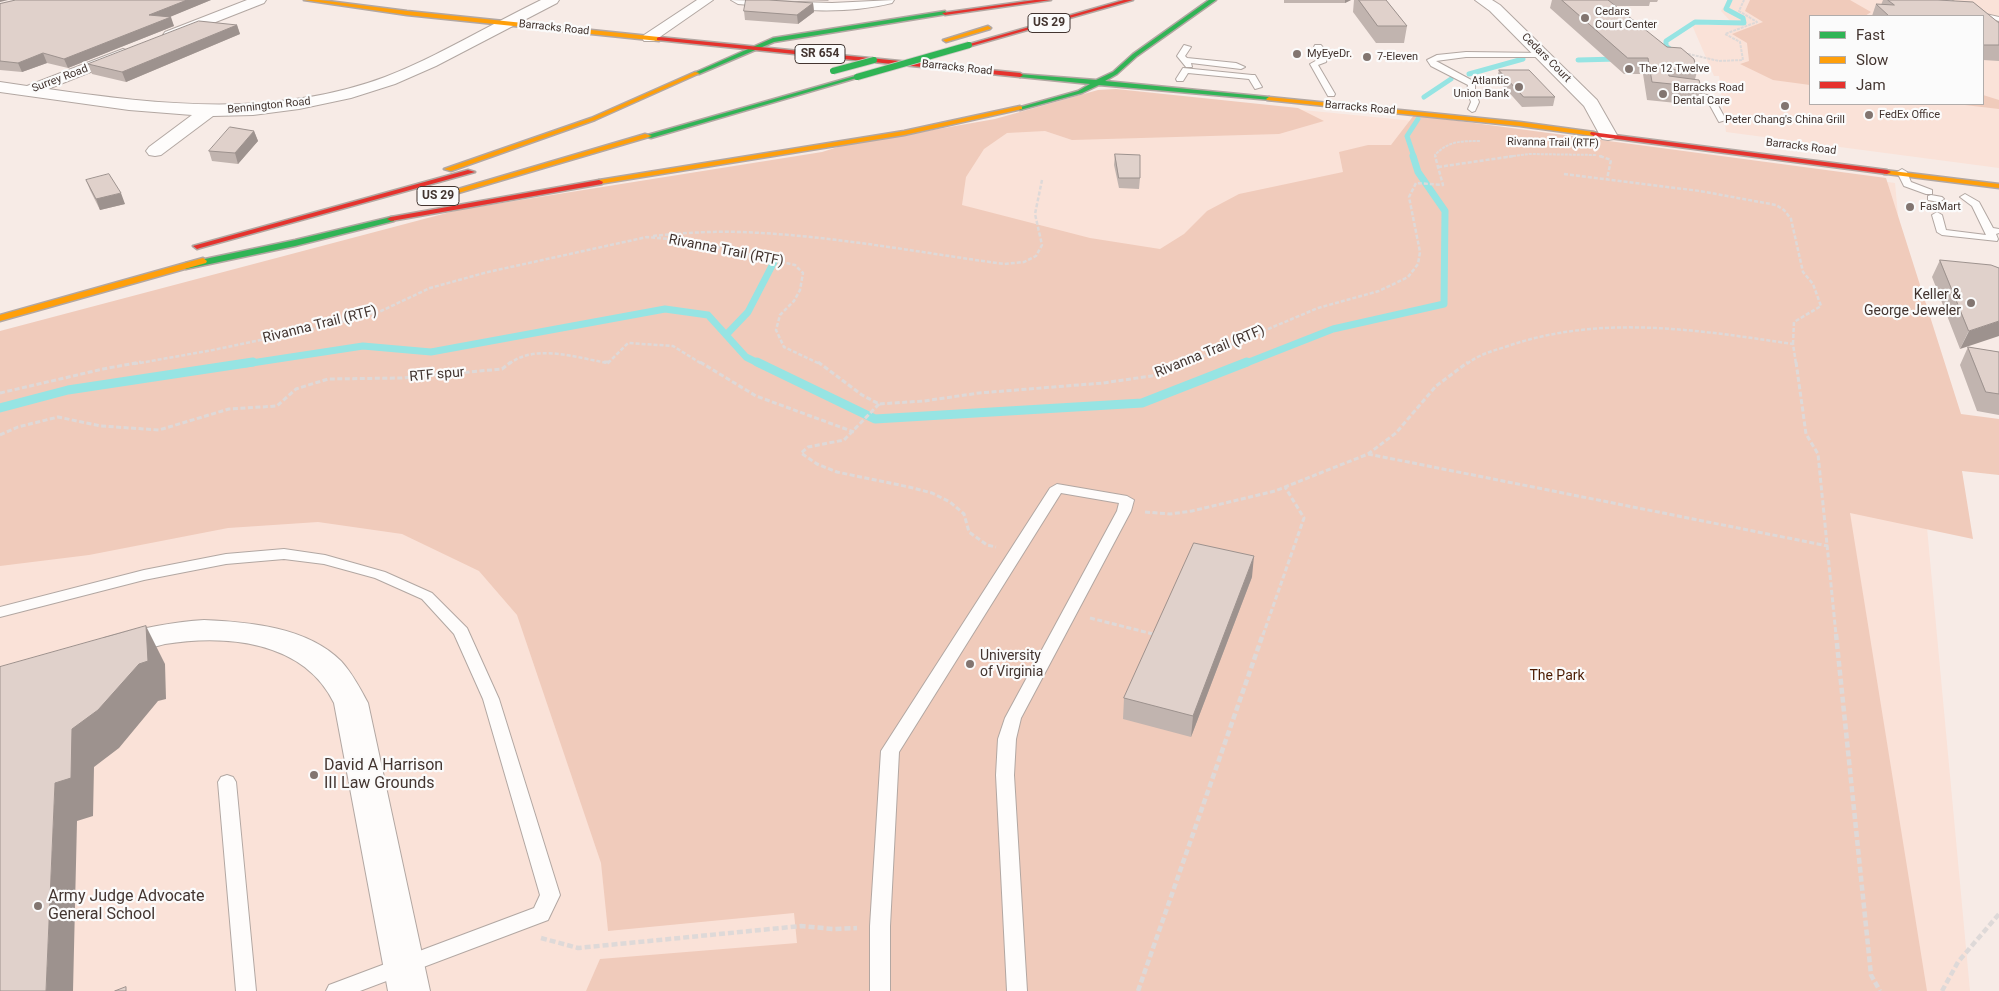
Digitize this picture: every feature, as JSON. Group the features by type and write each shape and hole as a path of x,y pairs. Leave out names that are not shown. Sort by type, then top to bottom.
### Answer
{"main road":[{"name":"Barracks Road","path":"307,0 507,24 1100,82 1387,105 1472,109 1606,134 1631,127"},
{"name":"Barracks Road","path":"377,0 521,16 1115,73 1183,75 1258,87 1331,94 1387,105 1606,134 1901,164 1999,186"},
{"path":"263,228 565,130 655,93 751,48 773,40 914,17 1048,0"},
{"name":"US 29","path":"828,73 1090,0"},
{"name":"US 29","path":"441,195 1130,0"},
{"path":"186,266 450,207 913,132 1037,104 1080,92 1100,82 1115,73 1135,55 1213,0"},
{"name":"US 29","path":"188,249 494,165"},
{"name":"US 29","path":"0,318 412,203"}],"street":[{"path":"158,40 259,0"},
{"name":"Bennington Road","path":"0,87 180,110 209,111 291,105 364,89 399,77 552,0"},
{"path":"649,38 706,0"},
{"path":"738,0 826,7 857,6 887,0"},
{"name":"Cedars Court","path":"1482,0 1495,8 1591,104 1606,134"},
{"name":"Surrey Road","path":"0,102 140,47"},
{"path":"155,151 209,111"},
{"path":"83,654 166,634 198,631 237,632 265,637 301,649 325,664 342,685 351,704 407,978"}],"lane":[{"path":"1946,0 1966,12 1980,15"},
{"path":"1984,16 1999,19"},
{"path":"1318,46 1324,54 1323,60 1314,64 1331,94"},
{"path":"1183,75 1189,65 1181,56 1187,47"},
{"path":"1472,109 1475,102 1471,91 1472,84 1434,64 1431,60 1434,57 1440,55 1544,55"},
{"path":"1184,60 1241,67"},
{"path":"1183,75 1222,72 1250,75 1258,87"},
{"path":"1668,90 1696,93 1710,98 1722,120"},
{"path":"1901,164 1907,184 1934,197"},
{"path":"1941,218 1942,232 1993,239 1979,216"},
{"path":"880,991 880,926 890,751 1057,488 1127,500 1124,511 1013,718 1007,739 1005,775 1017,991"},
{"path":"0,612 144,575 226,560 284,554 325,560 380,575 427,596 461,632 491,699 550,895 541,914 407,978 336,991"},
{"path":"228,782 246,991"}],"path":[{"path":"1681,53 1719,61 1743,60 1740,42 1725,34 1757,22 1739,11 1744,0"},
{"path":"1599,156 1606,134"},
{"name":"Rivanna Trail (RTF)","path":"0,393 103,369 213,350 327,326 381,311 430,288 488,272 647,237 691,242 795,265 803,273 800,290 794,301 780,315 776,330 784,347 813,359 862,395 879,404 924,401 979,392 1103,383 1158,375 1318,308 1379,291 1408,277 1418,264 1420,252 1409,197 1416,183 1443,185 1436,155 1444,144 1459,141 1489,142"},
{"path":"1438,167 1529,154 1599,156 1611,160 1607,179"},
{"path":"1564,174 1700,191 1776,205 1784,210 1791,219 1803,272 1813,284 1821,306 1794,322 1793,344 1806,434 1818,454 1871,975 1880,991"},
{"path":"647,237 704,232 787,234 1004,264 1016,264 1036,257 1040,248 1041,238 1036,226 1035,212 1042,180"},
{"path":"1124,511 1170,514 1234,502 1285,487 1368,454 1396,433 1436,386 1477,356 1536,336 1607,327 1689,329 1793,344"},
{"name":"RTF spur","path":"0,435 18,427 58,417 101,426 159,430 229,409 277,406 296,389 328,379 402,378 502,369 519,356 542,352 608,364 628,343 673,346 756,396 854,432"},
{"path":"879,404 854,432 844,440 808,447 801,452 810,462 832,470 928,493 951,502 965,515 969,532 987,545 1016,553"},
{"path":"1368,454 1828,546"},
{"path":"1138,991 1304,518 1285,487"},
{"path":"1070,613 1153,634"},
{"path":"1942,991 1958,962 1999,914"},
{"path":"539,938 578,948 801,926 833,929"}],"shaded area":[{"path":"1728,0 1999,0 1999,168 1726,132 1719,76 1714,76 1692,25 1734,25 1721,11"},
{"name":"University of Virginia","path":"1160,96 1476,127 1895,183 1970,991 0,991 0,337"}],"green space":[{"path":"1750,0 1850,0 1871,12 1866,15 1809,15 1809,85 1773,80 1740,64 1749,61 1747,43 1732,34 1763,22 1745,11"},
{"name":"University of Virginia","path":"1116,89 1298,108 1324,121 1279,134 1072,140 1045,131 1007,133 984,149 966,177 962,205 1090,238 1160,249 1184,234 1207,211 1239,194 1343,172 1339,152 1368,145 1391,145 1414,115 1886,178 1961,414 1999,419 1999,475 1962,471 1973,539 1850,513 1927,991 586,991 600,959 797,943 794,913 608,931 601,863 517,615 479,571 402,534 318,522 228,528 89,555 0,566 0,331 458,210 822,152 841,146 995,119 1098,90"},
{"path":"1984,95 1999,100 1999,109 1965,105 1984,105"}],"building":[{"path":"16,0 187,0 149,15 171,17 64,59 43,53 18,63 0,61 0,4"},
{"path":"746,0 813,3 797,15 744,11"},
{"path":"1359,0 1386,0 1407,26 1378,26"},
{"path":"1562,0 1608,0 1667,47 1681,48 1694,59 1697,72 1670,69 1668,71 1669,76 1699,80 1701,87 1652,82 1648,58 1628,58"},
{"path":"1888,0 1973,2 1999,23 1999,45 1984,45 1984,15 1888,15 1876,4 1894,5"},
{"path":"199,21 237,25 122,72 88,64"},
{"path":"1499,70 1529,70 1555,97 1524,97"},
{"path":"230,127 254,131 235,153 209,151"},
{"path":"1115,154 1140,155 1140,178 1119,178"},
{"path":"109,174 121,193 96,199 86,180"},
{"path":"1940,260 1991,265 1999,268 1999,321 1969,331"},
{"path":"1968,347 1999,352 1999,394 1986,392"},
{"path":"1194,543 1254,556 1193,716 1124,698"},
{"name":"Army Judge Advocate General School","path":"146,626 148,661 139,664 98,710 72,729 71,778 55,783 46,991 0,991 0,667"},
{"path":"126,987 126,991 115,991"}],"waterway":[{"path":"1676,54 1666,46 1666,41 1695,22 1744,23 1743,18 1726,9 1730,0"},
{"path":"1469,74 1523,59"},
{"path":"1578,60 1618,59"},
{"path":"1424,97 1451,79"},
{"path":"1414,157 1407,136 1418,119"},
{"path":"1244,364 1333,329 1444,304 1445,211 1418,172 1413,156"},
{"path":"726,335 748,312 777,256"},
{"path":"245,364 363,346 431,352 665,309 708,315 726,335"},
{"path":"726,335 746,357 760,364"},
{"path":"0,408 68,390 253,362"},
{"path":"757,362 875,419 1142,403 1247,362"}],"traffic: fast":[{"path":"1020,108 1080,92 1115,73 1135,55 1213,0"},
{"path":"697,73 773,40 945,13"},
{"path":"857,77 969,45"},
{"path":"833,71 874,60"},
{"path":"1020,75 1269,99"},
{"path":"648,136 857,77"},
{"path":"186,266 295,243 391,219"}],"traffic: slow":[{"path":"307,0 407,13 659,39"},
{"path":"946,40 988,28"},
{"path":"448,169 593,119 697,73"},
{"path":"1269,99 1520,124 1594,134"},
{"path":"599,182 904,133 1020,108"},
{"path":"452,192 648,136"},
{"path":"1887,172 1999,186"},
{"path":"0,318 203,261"}],"traffic: jam":[{"path":"945,13 1048,0"},
{"path":"969,45 1130,0"},
{"path":"659,39 751,48"},
{"path":"751,48 1020,75"},
{"path":"1594,134 1887,172"},
{"path":"197,246 471,172"},
{"path":"391,219 599,182"}],"place":[{"name":"Cedars Court Center","path":"1585,18"},
{"name":"MyEyeDr.","path":"1297,54"},
{"name":"7-Eleven","path":"1367,57"},
{"name":"The 12 Twelve","path":"1629,69"},
{"name":"Atlantic Union Bank","path":"1519,87"},
{"name":"Barracks Road Dental Care","path":"1663,94"},
{"name":"Peter Chang's China Grill","path":"1785,106"},
{"name":"FedEx Office","path":"1869,115"},
{"name":"FasMart","path":"1910,207"},
{"name":"Keller & George Jeweler","path":"1971,303"},
{"name":"University of Virginia","path":"970,664"},
{"name":"David A Harrison III Law Grounds","path":"314,775"},
{"name":"Army Judge Advocate General School","path":"38,906"}],"park label":[{"name":"The Park","path":"1557,676"}]}
